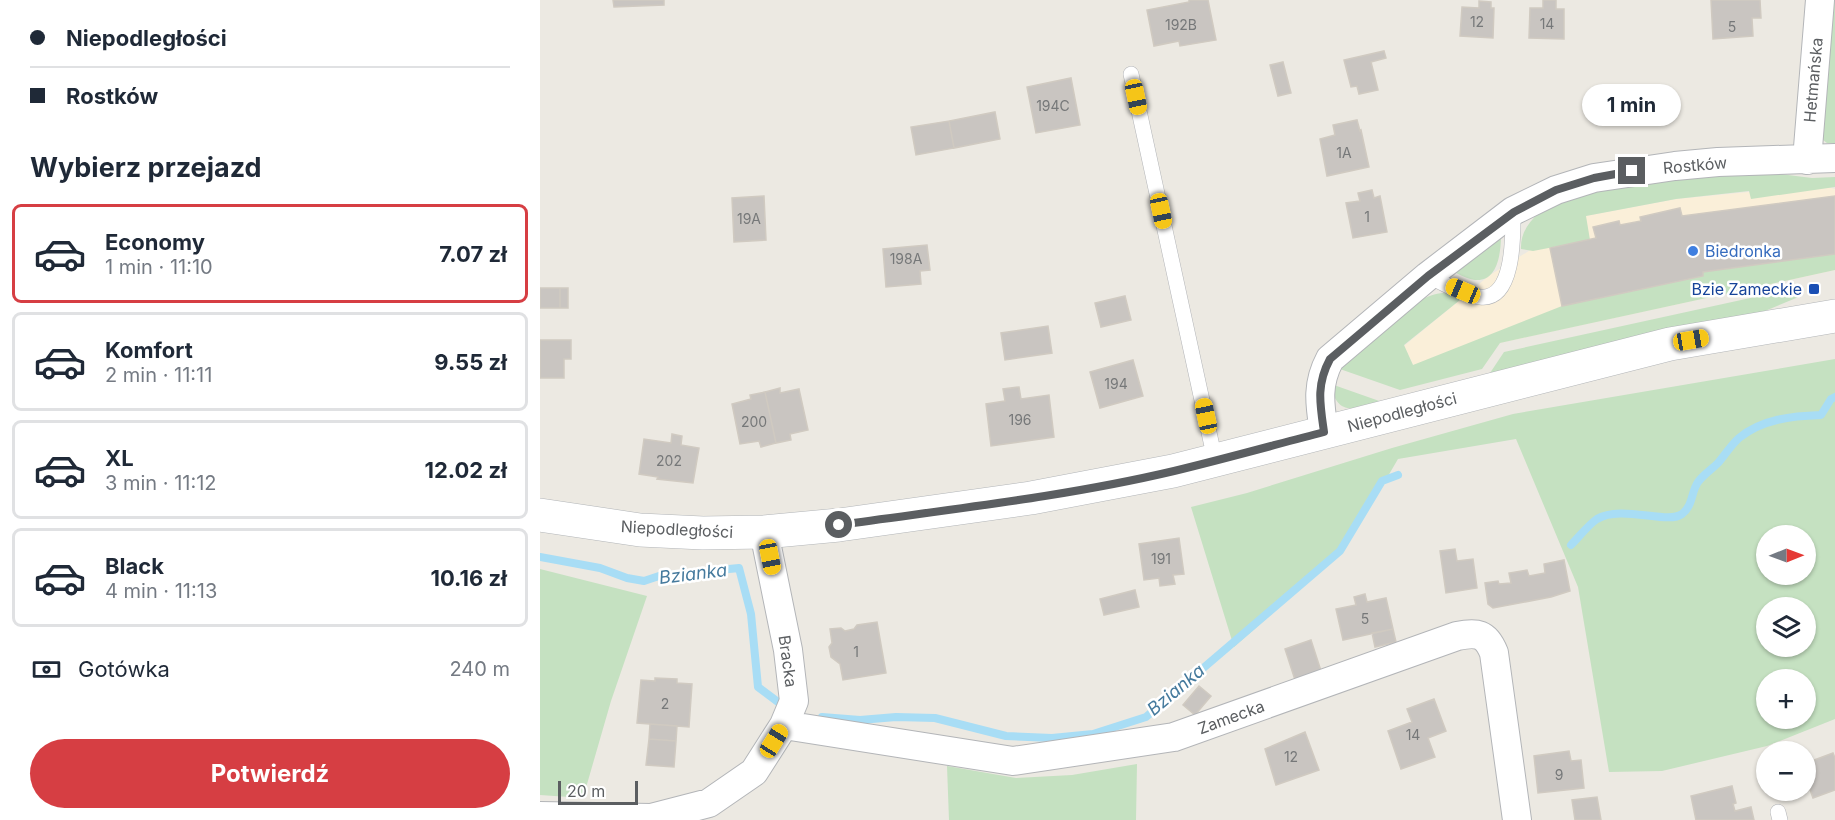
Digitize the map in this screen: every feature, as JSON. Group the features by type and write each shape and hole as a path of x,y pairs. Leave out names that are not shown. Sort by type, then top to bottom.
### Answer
{"street":[{"name":"Hetmańska","path":"1807,159 1820,0"},
{"name":"Rostków","path":"1324,432 1319,386 1330,359 1428,276 1514,212 1556,190 1594,178 1632,171 1718,162 1835,158"},
{"name":"Niepodległości","path":"540,515 640,530 703,533 764,532 839,525 1031,498 1173,471 1670,344 1835,316"},
{"name":"Bracka","path":"540,816 651,818 709,803 754,772 784,725 794,700 788,650 764,532"},
{"name":"Zamecka","path":"784,725 1013,761 1174,737 1470,633 1483,636 1490,642 1494,653 1517,820"}],"lane":[{"path":"1131,74 1215,460"},
{"path":"1428,276 1481,297 1491,295 1501,286 1509,270 1513,247 1514,212"}],"shaded area":[{"path":"1820,185 1835,189 1835,270 1499,343 1413,365 1404,346 1490,275 1585,216 1676,199"}],"green space":[{"path":"1828,0 1835,0 1835,143 1827,143 1818,136"},
{"path":"1772,173 1812,178 1835,177 1835,187 1751,199 1749,191 1676,199 1586,216 1590,240 1533,251 1521,249 1524,232 1528,225 1539,213 1560,199 1676,176"},
{"path":"1501,238 1498,261 1490,276 1475,280 1453,271"},
{"path":"1835,254 1835,270 1500,343 1482,369 1400,390 1337,368 1403,312 1431,295 1445,293 1460,300 1404,345 1413,365 1562,306 1703,276 1703,272"},
{"path":"1791,289 1801,296 1753,316 1488,376 1504,352"},
{"path":"1835,359 1835,719 1816,727 1816,669 1756,669 1756,729 1810,729 1780,741 1756,741 1756,749 1662,771 1609,772 1578,587 1516,439 1398,459 1344,551 1234,647 1191,507 1247,493 1392,448 1513,414"},
{"path":"1331,384 1385,403 1350,409 1343,407 1334,395"},
{"path":"540,569 647,596 611,701 583,798 540,795"},
{"path":"1137,764 1136,820 949,820 947,766 1016,778 1072,775"}],"building":[{"path":"613,0 664,0 664,5 614,7"},
{"path":"1189,0 1208,0 1216,40 1180,46 1179,41 1154,46 1147,10 1189,2"},
{"path":"1543,0 1556,0 1556,9 1564,9 1564,39 1529,38 1530,8 1543,8"},
{"path":"1711,0 1760,0 1761,18 1752,18 1753,36 1713,39"},
{"path":"1479,1 1491,2 1491,8 1494,8 1493,38 1460,36 1462,7 1479,8"},
{"path":"1384,51 1386,58 1371,62 1378,90 1359,94 1357,86 1351,87 1344,60"},
{"path":"1283,62 1291,93 1278,96 1270,65"},
{"path":"1071,78 1080,125 1036,133 1027,87"},
{"path":"995,112 1000,139 954,148 949,121"},
{"path":"1357,120 1369,167 1327,176 1320,139 1335,135 1333,125"},
{"path":"949,121 954,148 916,155 911,127"},
{"path":"1372,190 1374,198 1380,196 1387,232 1353,238 1346,203 1360,201 1358,193"},
{"path":"764,196 766,240 734,242 732,198"},
{"name":"Biedronka","path":"1835,196 1835,254 1703,272 1703,276 1562,306 1550,248 1596,238 1593,227 1619,221 1620,225 1641,221 1640,217 1680,208 1682,216"},
{"path":"927,245 930,270 920,271 921,284 886,287 883,249"},
{"path":"540,288 560,288 560,308 540,308"},
{"path":"560,288 568,288 568,308 560,308"},
{"path":"1125,296 1131,320 1101,327 1095,303"},
{"path":"1048,326 1052,353 1005,360 1001,333"},
{"path":"540,340 571,340 571,359 564,359 564,378 540,378"},
{"path":"1133,360 1143,396 1100,408 1090,372"},
{"path":"1019,387 1021,399 1049,395 1054,437 991,446 986,404 1005,401 1003,389"},
{"path":"780,388 780,393 799,389 808,430 790,434 791,440 776,443 765,392"},
{"path":"765,392 776,443 761,447 759,441 740,444 732,404 751,399 750,395"},
{"path":"672,434 682,436 681,445 699,448 693,483 657,479 658,477 639,474 644,439 671,443"},
{"path":"1179,538 1184,574 1173,575 1175,584 1160,586 1159,578 1144,580 1139,544"},
{"path":"1455,549 1457,561 1473,559 1477,588 1446,593 1440,551"},
{"path":"1564,560 1570,591 1493,608 1488,604 1485,583 1498,581 1499,584 1511,583 1509,573 1527,570 1529,576 1545,573 1544,564"},
{"path":"1135,590 1139,607 1104,615 1100,599"},
{"path":"1365,594 1367,602 1386,598 1393,629 1343,640 1336,609 1356,605 1354,597"},
{"path":"877,622 886,673 843,680 840,664 831,657 830,629 841,628 845,631 854,629 857,625"},
{"path":"1393,629 1396,642 1375,647 1372,633"},
{"path":"1311,640 1323,677 1297,686 1285,649"},
{"path":"655,678 677,679 677,683 692,684 689,727 637,723 641,680 655,681"},
{"path":"1199,686 1211,696 1195,715 1183,705"},
{"path":"1434,699 1446,731 1428,738 1435,757 1401,769 1388,731 1412,722 1407,709"},
{"path":"650,724 677,726 676,741 649,739"},
{"path":"1305,732 1319,770 1276,785 1265,749"},
{"path":"649,739 676,741 674,767 646,765"},
{"path":"1569,751 1571,761 1581,760 1584,788 1538,793 1534,756"},
{"path":"1833,753 1835,758 1835,790 1816,797 1816,759"},
{"path":"1732,786 1736,803 1733,804 1735,811 1751,807 1754,820 1696,820 1691,796"},
{"path":"1597,797 1601,820 1575,820 1572,800"}],"waterway":[{"name":"Bzianka","path":"1571,545 1597,519 1607,515 1618,513 1675,517 1682,514 1686,511 1698,482 1739,438 1767,423 1799,416 1821,415 1831,399 1835,397"},
{"name":"Bzianka","path":"822,717 860,720 896,717 935,718 1006,736 1052,738 1093,734 1146,717 1340,551 1382,481 1398,475"},
{"name":"Bzianka","path":"540,557 600,568 627,578 644,581 659,576 739,568 751,614 758,687 778,702"}],"place":[{"name":"Biedronka","path":"1693,251"},
{"name":"Bzie Zameckie","path":"1814,289"}],"route":[{"path":"839,525 1031,498 1106,484 1173,471 1324,432 1319,386 1330,359 1428,276 1514,212 1556,190 1594,178 1632,171"}]}
